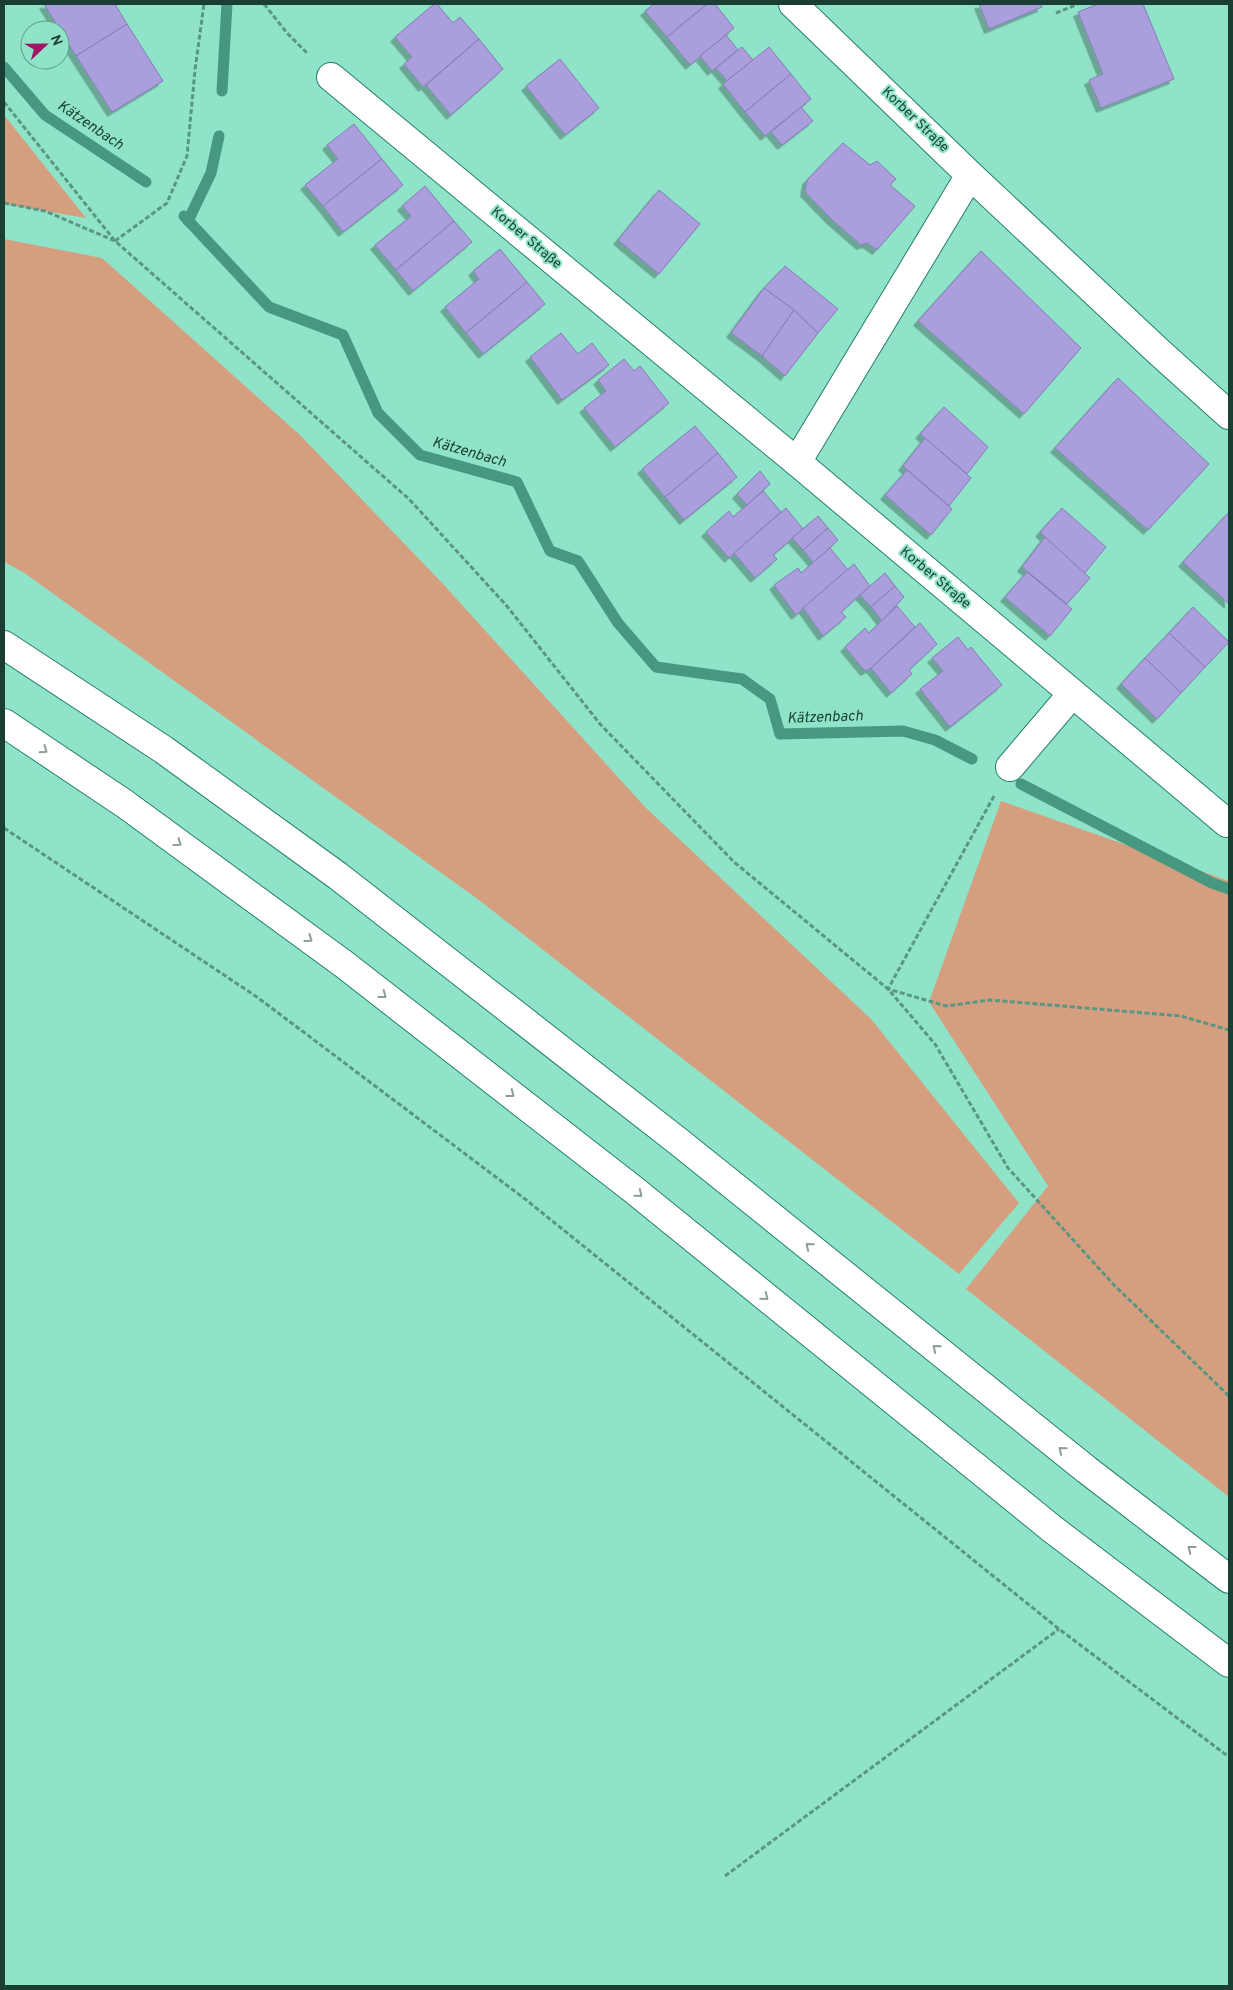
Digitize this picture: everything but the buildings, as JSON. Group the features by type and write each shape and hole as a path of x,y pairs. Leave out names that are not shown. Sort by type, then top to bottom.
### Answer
{"main road":[{"name":"Korber Straße","path":"793,4 970,175 1229,415"},
{"name":"Korber Straße","path":"331,77 797,462 1227,823"},
{"path":"797,462 970,175"},
{"path":"4,645 164,750 338,876 679,1142 1087,1470 1229,1579"},
{"path":"1010,767 1072,694"},
{"path":"4,723 125,804 352,971 634,1190 1052,1528 1229,1664"}],"path":[{"path":"115,241 167,203 187,156 195,70 204,4"},
{"path":"264,4 288,33 331,77"},
{"path":"1056,13 1078,4"},
{"path":"4,102 115,241 410,499 506,605 600,724 734,862 888,989 935,1044 1008,1168 1113,1284 1229,1396"},
{"path":"4,203 45,211 115,241"},
{"path":"888,989 1010,767"},
{"path":"4,828 257,997 525,1199 1059,1629 1229,1757"},
{"path":"888,989 946,1006 990,1000 1181,1016 1229,1030"},
{"path":"725,1876 1059,1629"}],"shaded area":[{"path":"4,115 86,218 4,204"},
{"path":"4,239 102,258 300,435 444,585 645,807 871,1019 1019,1203 959,1274 479,900 23,572 4,562"},
{"path":"1001,801 1229,881 1229,1497 966,1289 1048,1186 929,1002"}],"waterway":[{"path":"222,91 227,4"},
{"name":"Kätzenbach","path":"4,67 45,115 146,182"},
{"path":"188,221 211,173 219,136"},
{"name":"Kätzenbach","path":"184,216 269,307 343,335 378,413 420,455 517,482 550,551 578,561 618,623 656,667 742,679 770,699 780,734 903,731 935,740 972,759"},
{"name":"Kätzenbach","path":"1021,784 1212,883 1229,889"}]}
